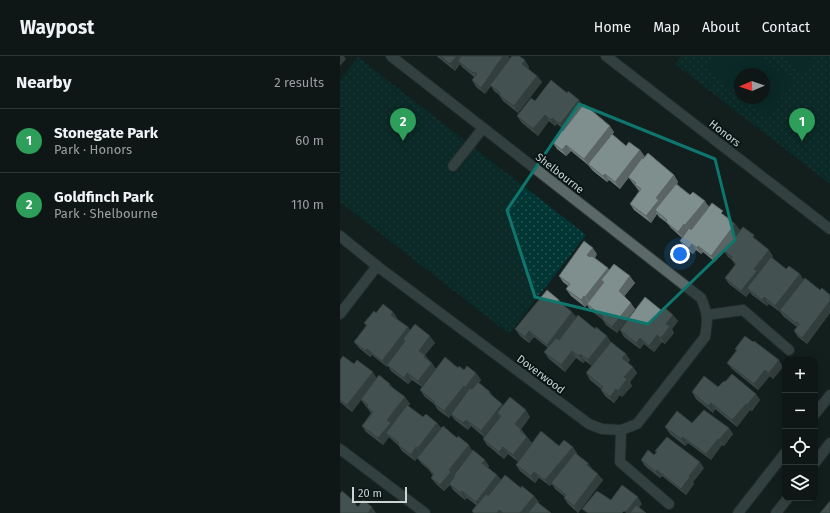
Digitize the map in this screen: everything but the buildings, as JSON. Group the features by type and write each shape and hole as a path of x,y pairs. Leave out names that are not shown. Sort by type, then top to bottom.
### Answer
{"street":[{"name":"Shelbourne","path":"391,56 701,298 707,311 707,319"},
{"name":"Honors","path":"606,56 830,229"},
{"path":"453,166 482,128"},
{"name":"Doverwood","path":"340,236 377,266 589,424 602,429 621,430 637,424 705,337 707,319"},
{"path":"340,314 377,266"},
{"path":"707,319 743,310 789,350"},
{"path":"818,410 830,395"},
{"path":"621,430 620,462 669,504"},
{"path":"818,459 830,443"},
{"path":"340,449 425,513"},
{"path":"738,513 782,457"},
{"path":"776,513 786,501"}],"highlighted area":[{"path":"579,104 715,159 735,240 648,324 535,297 507,210"}],"shaded area":[{"path":"681,56 830,56 830,184 675,64"},
{"path":"714,56 759,56 793,82 768,116 753,104 770,104 770,68 734,68 734,90 705,68"},
{"path":"783,56 815,56 803,72"},
{"path":"358,57 586,235 509,334 340,202 340,80"}],"place":[{"name":"Goldfinch Park","path":"403,141"},
{"name":"Stonegate Park","path":"802,141"}]}
